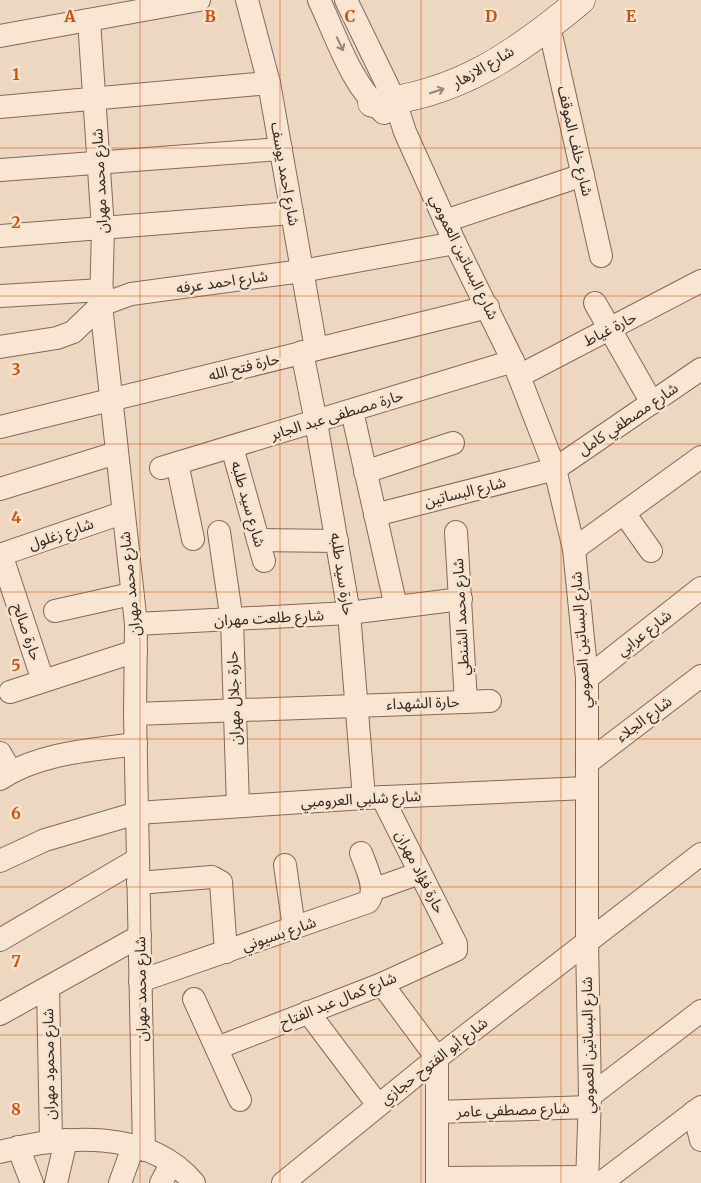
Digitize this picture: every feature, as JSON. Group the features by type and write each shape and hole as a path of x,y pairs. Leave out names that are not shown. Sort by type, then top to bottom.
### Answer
{"street":[{"path":"0,36 89,20 121,7 199,0"},
{"name":"شارع احمد يوسف","path":"247,0 269,83 281,149 302,271 309,350"},
{"name":"شارع البساتين العمومي","path":"319,0 360,88 383,102"},
{"name":"شارع البساتين العمومي","path":"346,0 383,102 405,132 455,243 488,307 516,368 555,469 574,549 586,678 586,940 592,1181"},
{"name":"شارع الازهار","path":"383,102 433,92 468,78 550,26 581,0"},
{"name":"شارع محمد مهران","path":"89,20 103,229 101,298 122,513 136,624 135,714 140,936 138,1149"},
{"name":"شارع خلف الموقف","path":"550,26 601,256"},
{"path":"0,107 269,83"},
{"path":"0,170 281,149"},
{"path":"445,221 583,175"},
{"path":"0,236 292,214"},
{"name":"شارع احمد عرفه","path":"0,347 57,338 73,332 101,298 302,271 455,243"},
{"name":"حارة غياط","path":"516,368 610,329 701,281"},
{"path":"0,296 101,298"},
{"path":"595,304 652,404"},
{"name":"حارة فتح الله","path":"0,427 488,307"},
{"name":"حارة سيد طلبه","path":"309,350 316,422 349,614 357,706 373,798"},
{"name":"حارة مصطفى عبد الجابر","path":"193,539 169,465 352,411 516,368"},
{"name":"شارع مصطفي كامل","path":"555,469 701,369"},
{"path":"352,411 396,607"},
{"path":"365,472 453,443"},
{"name":"شارع سيد طلبه","path":"232,447 264,561"},
{"path":"0,489 116,453"},
{"path":"574,549 701,457"},
{"name":"شارع البساتين","path":"375,515 555,469"},
{"name":"شارع زغلول","path":"0,554 122,513"},
{"path":"624,513 651,550"},
{"name":"حارة جلال مهران","path":"219,532 232,621 238,806"},
{"name":"شارع محمد الشنطي","path":"456,532 466,702"},
{"path":"258,540 337,541"},
{"name":"حارة صالح","path":"0,554 44,681"},
{"name":"شارع عرابي","path":"586,678 701,588"},
{"path":"55,610 131,594"},
{"name":"شارع طلعت مهران","path":"136,624 232,621 349,614 461,599"},
{"name":"حارة صالح","path":"10,692 136,650"},
{"name":"شارع الجلاء","path":"587,763 701,676"},
{"name":"حارة الشهداء","path":"135,714 490,701"},
{"path":"4,768 83,751 136,744"},
{"name":"شارع شلبي العرومبي","path":"0,861 45,840 137,813 373,798 586,788"},
{"name":"حارة فؤاد مهران","path":"373,798 420,873 456,948"},
{"path":"361,853 372,890 420,873"},
{"name":"شارع أبو الفتوح حجازي","path":"284,1183 378,1105 586,940 701,854"},
{"path":"0,940 138,859"},
{"path":"285,865 294,928"},
{"path":"138,883 212,877 218,879 221,882 226,952"},
{"name":"شارع بسيوني","path":"140,982 368,902 372,897 372,890"},
{"path":"0,1014 140,936"},
{"name":"شارع كمال عبد الفتاح","path":"217,1048 382,984 453,952 456,948"},
{"path":"382,984 437,1058 437,1181 592,1181 698,1110 701,1140"},
{"name":"شارع محمود مهران","path":"48,988 59,1140 56,1183"},
{"path":"194,999 240,1100"},
{"path":"308,1012 378,1105"},
{"path":"590,1102 701,1012"},
{"name":"شارع مصطفي عامر","path":"437,1112 590,1102"},
{"path":"32,1183 9,1149 59,1140 115,1142 138,1149 166,1173 185,1173 194,1183"},
{"path":"120,1183 138,1149"}]}
